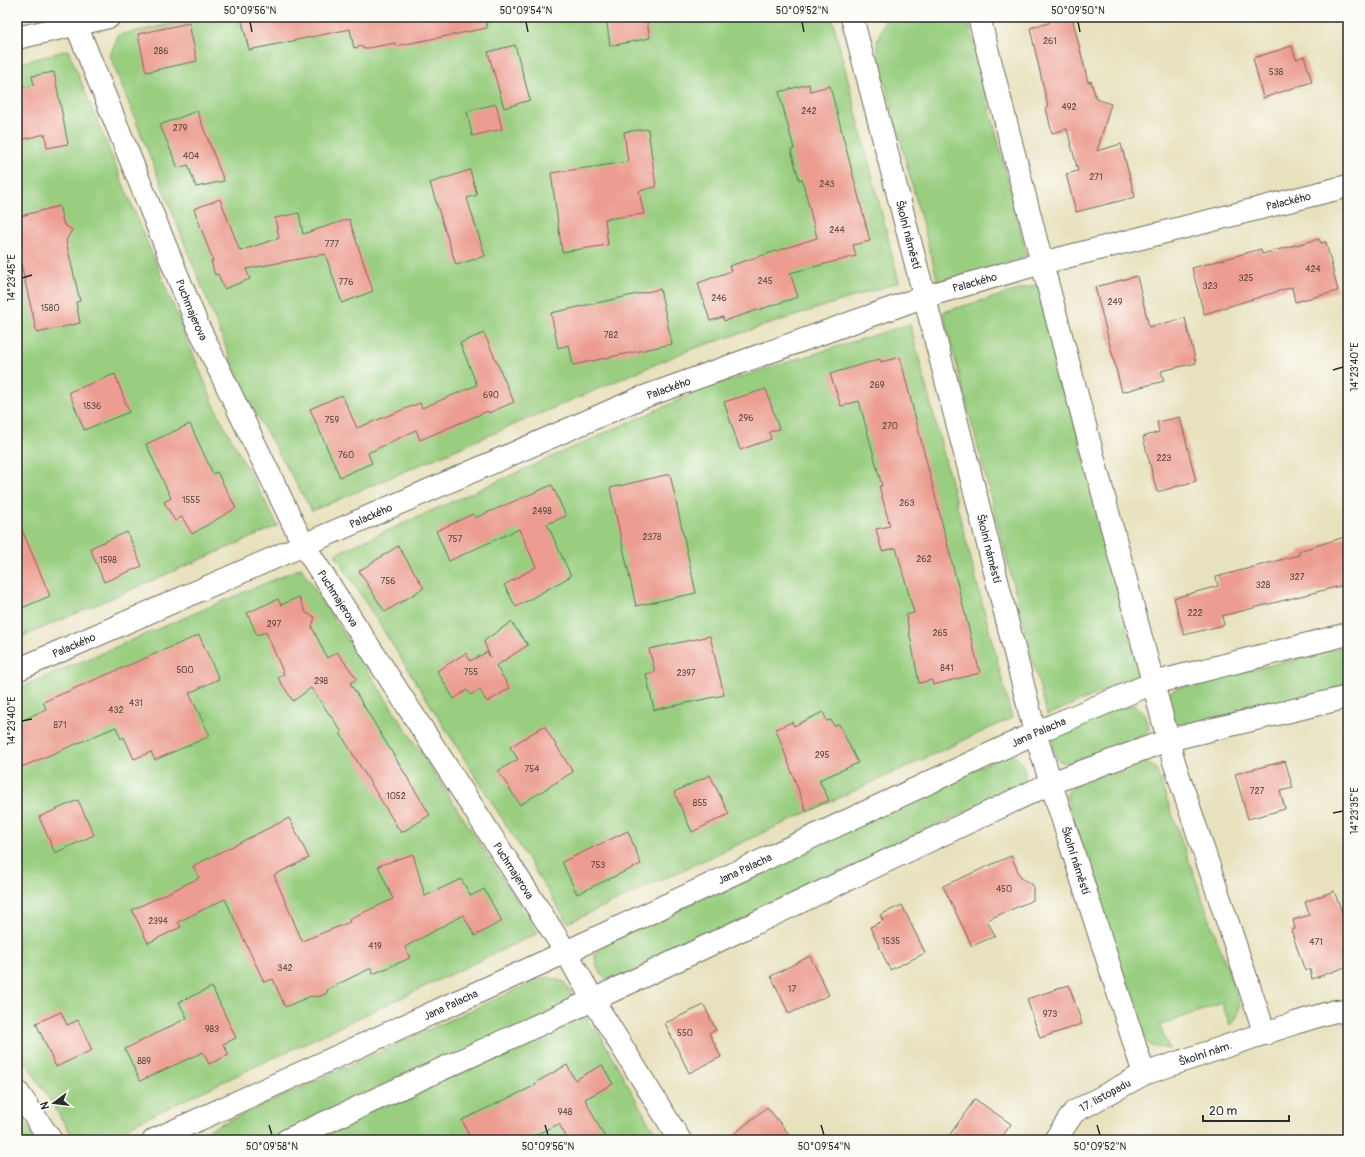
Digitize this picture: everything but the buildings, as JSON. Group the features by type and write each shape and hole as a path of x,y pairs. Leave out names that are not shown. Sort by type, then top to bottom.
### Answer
{"street":[{"path":"17,38 74,20 109,17"},
{"name":"Školní náměstí","path":"852,17 923,297 976,496 1035,733 1144,1074"},
{"path":"979,17 1042,263 1168,740 1266,1034 1336,1011 1348,1012"},
{"name":"Puchmajerova","path":"74,20 197,324 303,544 566,952 593,1000 680,1140"},
{"name":"Palackého","path":"17,670 638,399 923,297 1042,263 1348,186"},
{"name":"Jana Palacha","path":"154,1140 566,952 1035,733 1153,684 1348,634"},
{"path":"286,1140 593,1000 1051,783 1168,740 1348,697"},
{"name":"Školní nám.","path":"1144,1074 1266,1034"},
{"name":"17. listopadu","path":"1055,1140 1074,1112 1144,1074"},
{"path":"17,1091 51,1140"}],"green space":[{"path":"206,17 832,17 899,282 689,350 312,511 245,395 110,56 118,35"},
{"path":"886,17 967,17 1027,257 938,282 878,56 877,41"},
{"path":"68,50 217,412 278,526 17,639 17,64"},
{"path":"1039,284 1140,676 1047,715 943,312"},
{"path":"910,324 1012,718 568,923 335,554 708,387"},
{"path":"301,568 538,933 100,1140 81,1140 73,1137 17,1048 17,689"},
{"path":"1348,646 1348,690 1189,728 1176,726 1169,719 1164,704 1168,694 1177,688"},
{"path":"1136,705 1143,712 1149,728 1145,735 1071,763 1065,763 1056,758 1052,748 1055,732 1125,706"},
{"path":"1007,754 1016,757 1022,763 1025,771 1025,781 1019,786 611,983 599,971 596,964 595,955 604,945"},
{"path":"1140,762 1149,763 1156,769 1239,1001 1238,1014 1230,1025 1222,1003 1160,1025 1169,1049 1151,1046 1144,1039 1066,796 1070,789 1079,784"},
{"path":"549,977 564,982 593,1029 598,1031 649,1123 661,1140 186,1140 531,983"},
{"path":"17,1110 37,1140 17,1140"}]}
